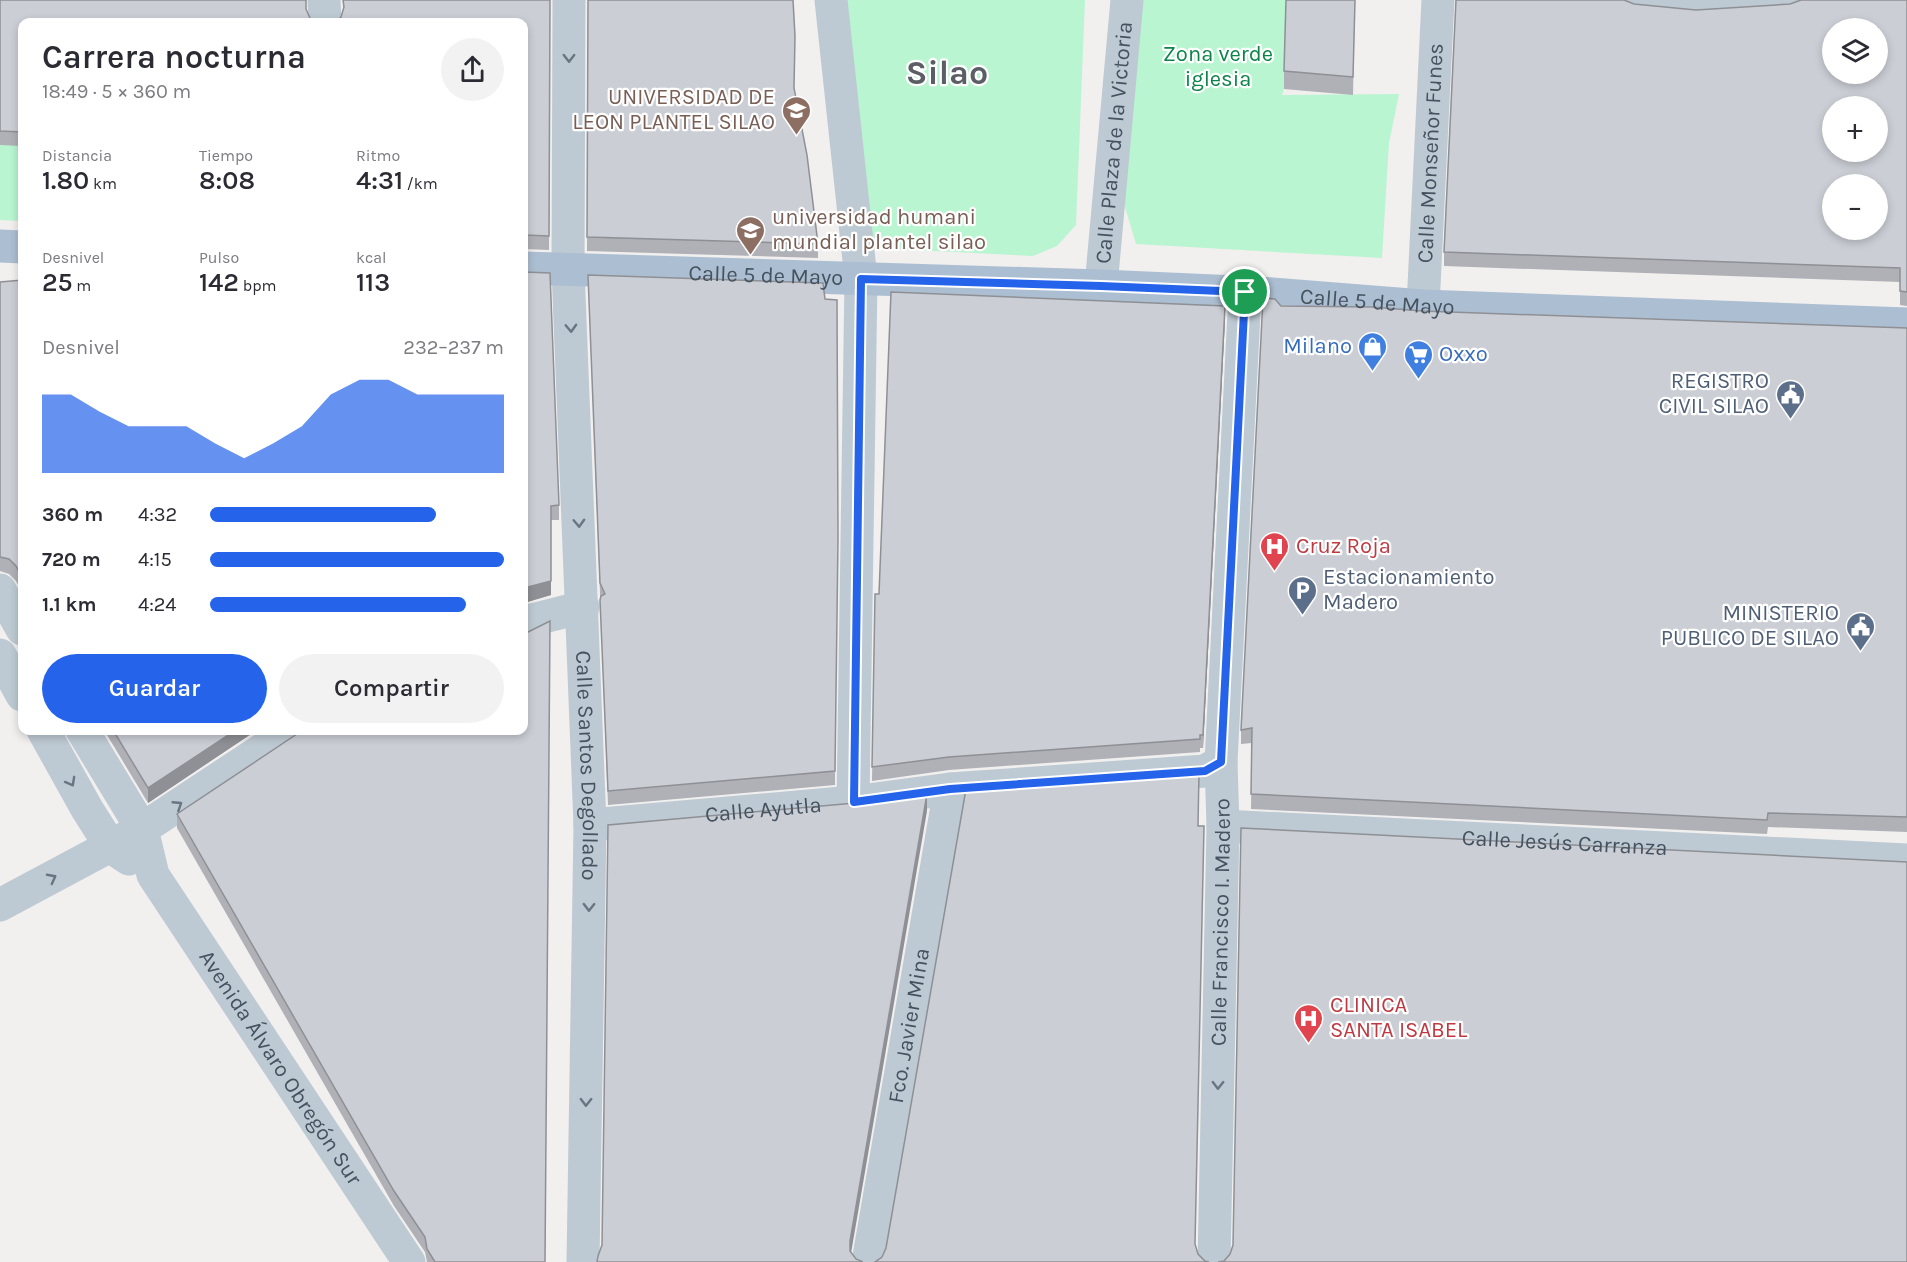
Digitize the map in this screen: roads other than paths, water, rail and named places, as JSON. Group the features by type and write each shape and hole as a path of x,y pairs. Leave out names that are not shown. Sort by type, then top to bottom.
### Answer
{"main road":[{"path":"0,246 18,247"},
{"name":"Calle 5 de Mayo","path":"528,268 1101,286 1245,292 1422,306 1907,324"}],"street":[{"path":"324,0 325,18"},
{"name":"Calle Santos Degollado","path":"569,0 568,270 590,825 583,1262"},
{"path":"831,0 861,279 854,802"},
{"name":"Calle Plaza de la Victoria","path":"1101,286 1127,0"},
{"name":"Calle Monseñor Funes","path":"1422,306 1438,0"},
{"path":"1636,0 1695,5 1789,0"},
{"name":"Calle Francisco I. Madero","path":"1214,1262 1223,826 1221,762 1245,292"},
{"path":"0,590 18,622"},
{"path":"528,621 583,607"},
{"path":"0,655 18,688"},
{"name":"Avenida Álvaro Obregón Sur","path":"46,735 111,847 153,875"},
{"name":"Avenida Álvaro Obregón Sur","path":"85,735 142,829 153,875 395,1258"},
{"path":"0,905 142,829 284,735"},
{"name":"Calle Ayutla","path":"590,825 854,802 950,789 1205,771 1221,762"},
{"name":"Fco. Javier Mina","path":"868,1262 950,789"},
{"name":"Calle Jesús Carranza","path":"1223,826 1907,860"}],"place":[{"name":"UNIVERSIDAD DE LEON PLANTEL SILAO","path":"796,136"},
{"name":"universidad humani mundial plantel silao","path":"751,256"},
{"name":"Milano","path":"1373,372"},
{"name":"Oxxo","path":"1418,380"},
{"name":"REGISTRO CIVIL SILAO","path":"1790,420"},
{"name":"Cruz Roja","path":"1275,572"},
{"name":"Estacionamiento Madero","path":"1302,616"},
{"name":"MINISTERIO PUBLICO DE SILAO","path":"1860,652"},
{"name":"CLINICA SANTA ISABEL","path":"1309,1044"}],"district":[{"name":"Silao","path":"947,73"}],"park label":[{"name":"Zona verde iglesia","path":"1218,66"}]}
